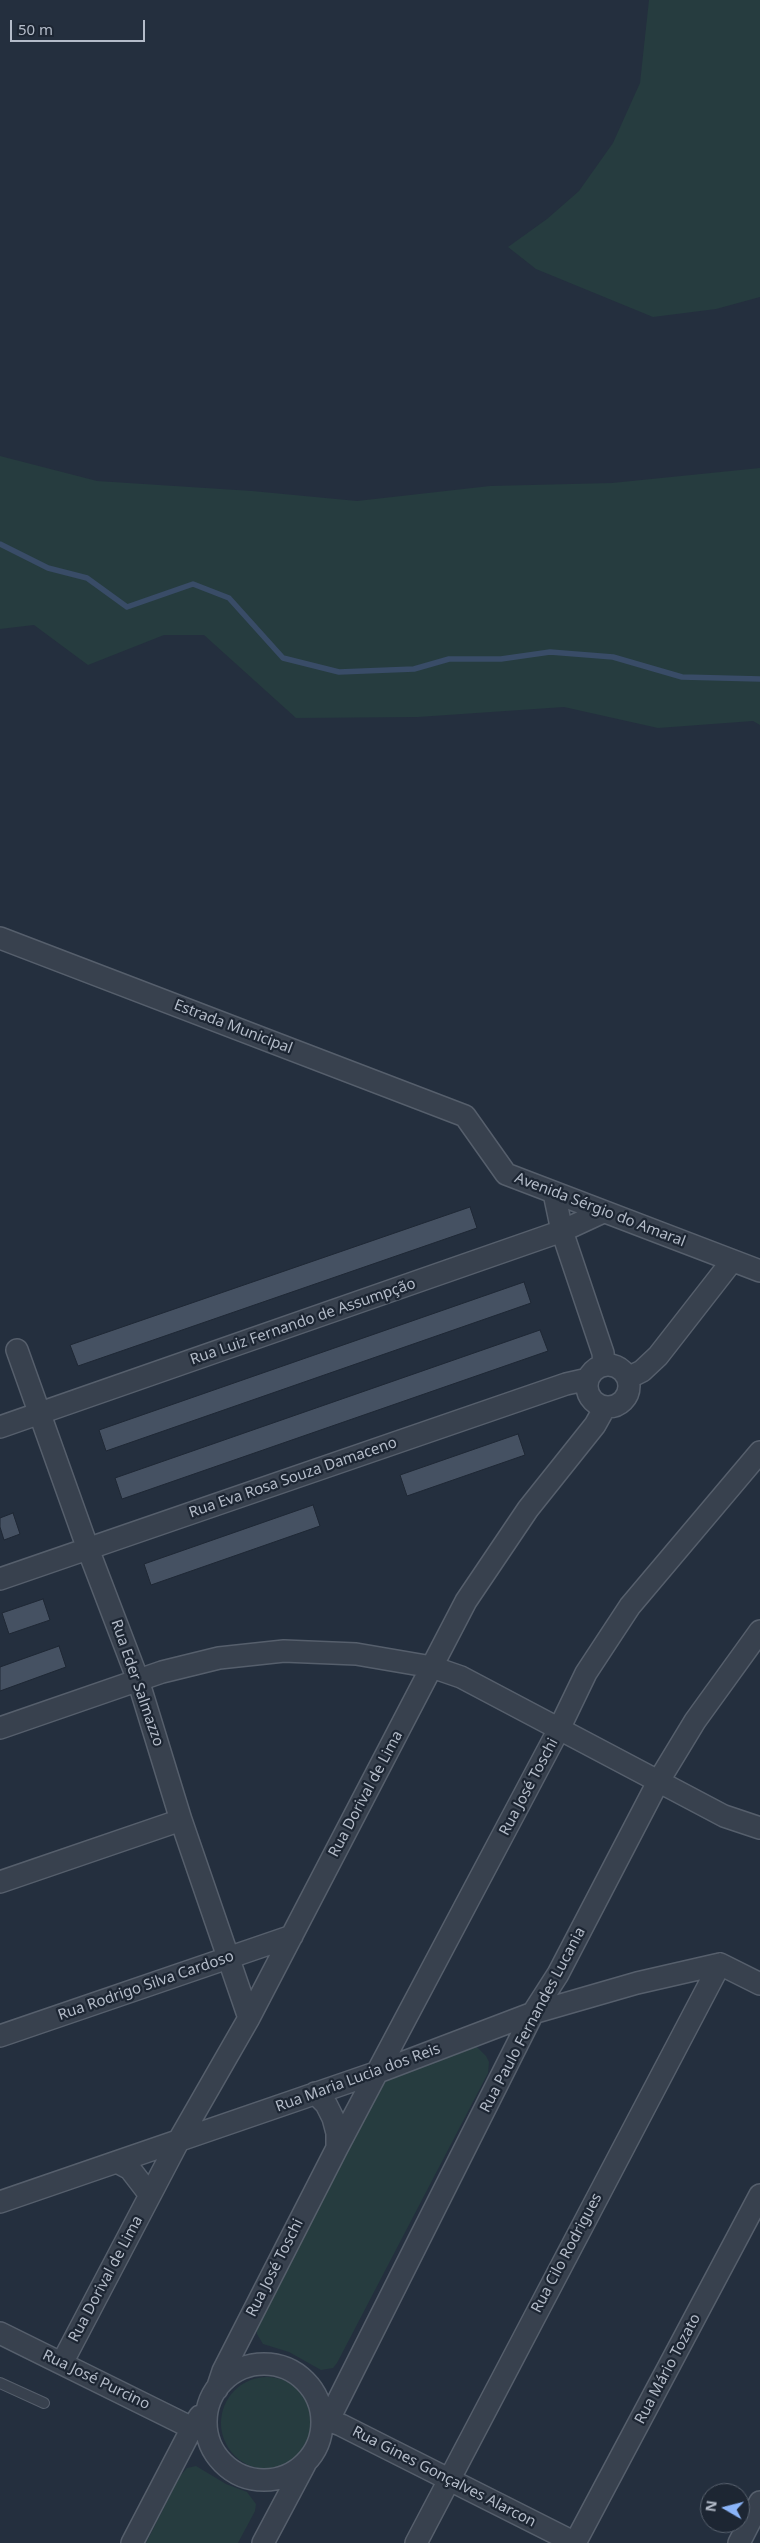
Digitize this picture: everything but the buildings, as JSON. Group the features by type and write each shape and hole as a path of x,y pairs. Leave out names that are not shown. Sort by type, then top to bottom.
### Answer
{"street":[{"name":"Estrada Municipal","path":"0,938 465,1116"},
{"name":"Avenida Sérgio do Amaral","path":"465,1116 506,1174 760,1271"},
{"path":"554,1193 562,1232 603,1353 604,1365"},
{"name":"Rua Luiz Fernando de Assumpção","path":"0,1427 562,1232 603,1212"},
{"path":"628,1378 642,1371 658,1356 732,1260"},
{"name":"Rua Eder Salmazzo","path":"17,1350 88,1549 138,1680 182,1820 249,2018"},
{"path":"604,1365 618,1367 628,1378 630,1385 625,1399 613,1407 605,1407 592,1400 587,1386 588,1379 597,1368 604,1365"},
{"name":"Rua Eva Rosa Souza Damaceno","path":"0,1579 566,1384 588,1379"},
{"name":"Rua Dorival de Lima","path":"62,2363 179,2140 249,2018 476,1586 528,1509 595,1426 605,1407"},
{"name":"Rua José Toschi","path":"132,2543 192,2428 213,2397 223,2371 337,2148 559,1729 586,1673 630,1606 760,1452"},
{"name":"Rua Paulo Fernandes Lucania","path":"326,2422 532,2013 558,1974 658,1782 695,1721 760,1631"},
{"path":"0,1728 138,1680 218,1658 284,1651 356,1654 432,1667 461,1677 731,1819 760,1828"},
{"path":"0,1882 182,1820"},
{"name":"Rua Rodrigo Silva Cardoso","path":"0,2036 292,1936"},
{"path":"720,1964 760,1984"},
{"name":"Rua Maria Lucia dos Reis","path":"0,2202 378,2072 532,2013 637,1983 720,1964"},
{"name":"Rua Cilo Rodrigues","path":"416,2543 720,1964"},
{"path":"315,2093 326,2104 334,2118 337,2148"},
{"path":"117,2162 135,2173 150,2195"},
{"name":"Rua Mário Tozato","path":"575,2543 760,2195"},
{"name":"Rua José Purcino","path":"0,2333 192,2428"},
{"path":"263,2543 306,2462 316,2448 326,2422 318,2400 310,2386 299,2375 285,2368 270,2364 255,2364 240,2369 227,2378 213,2397 207,2420 208,2435 214,2450 223,2462 235,2472 249,2478 264,2480 280,2478 294,2472 306,2462"},
{"name":"Rua Gines Gonçalves Alarcon","path":"326,2422 575,2543"},
{"path":"739,2543 760,2502"}],"lane":[{"path":"0,2383 44,2403"}],"green space":[{"path":"649,0 760,0 760,297 716,309 653,317 536,269 508,247 547,219 579,191 613,143 640,83"},
{"path":"0,456 97,481 252,491 357,501 490,486 612,483 760,468 760,725 753,721 658,728 564,707 418,717 296,718 204,635 164,635 88,665 34,625 0,629"},
{"path":"470,2046 477,2047 486,2056 489,2062 488,2073 337,2363 333,2368 321,2370 289,2352 263,2344 257,2334 257,2327 381,2077"},
{"path":"267,2377 285,2381 299,2391 309,2405 313,2423 309,2441 299,2455 285,2465 267,2469 249,2465 235,2455 225,2441 221,2423 225,2405 235,2391 249,2381"},
{"path":"196,2466 226,2484 247,2492 256,2504 255,2511 238,2543 146,2543 180,2476 187,2468"}],"waterway":[{"path":"0,544 48,568 87,578 127,607 193,584 229,598 283,658 339,672 414,669 449,659 501,659 550,652 613,657 682,677 760,679"}]}
